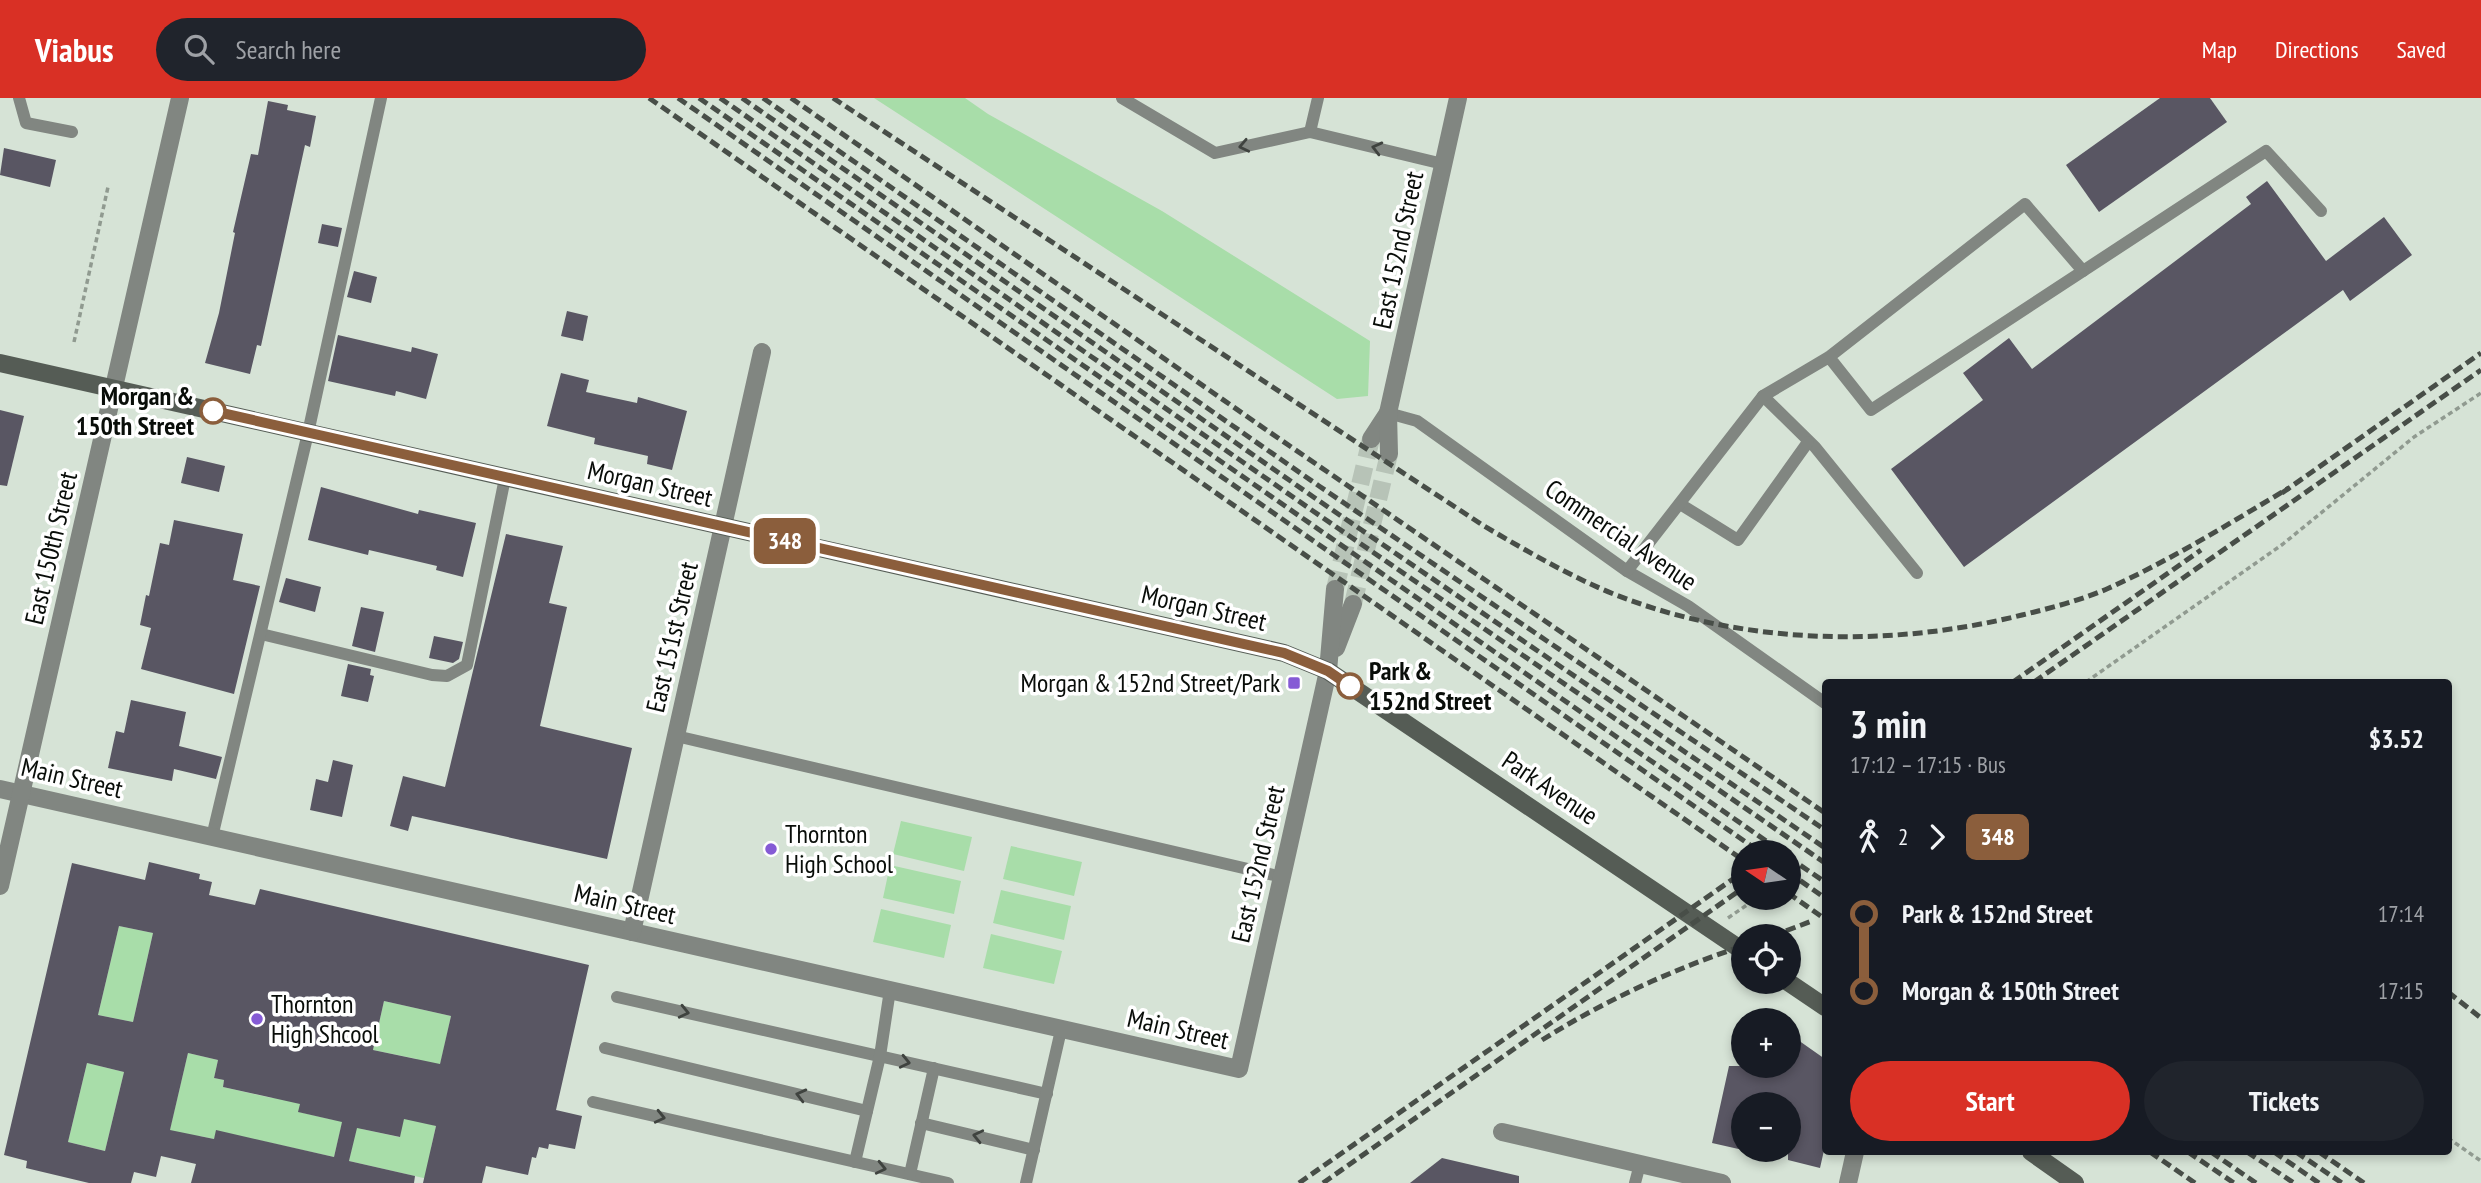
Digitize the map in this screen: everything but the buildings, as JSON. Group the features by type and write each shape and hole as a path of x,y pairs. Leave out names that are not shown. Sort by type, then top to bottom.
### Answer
{"street":[{"name":"East 150th Street","path":"0,886 180,98"},
{"name":"East 152nd Street","path":"1388,454 1388,413 1458,98"},
{"name":"East 151st Street","path":"632,932 762,352"},
{"name":"Morgan Street","path":"0,363 1284,653 1328,671"},
{"name":"East 152nd Street","path":"1371,439 1388,413"},
{"name":"East 152nd Street","path":"1239,1069 1328,671 1335,589"},
{"name":"East 152nd Street","path":"1328,671 1353,604"},
{"name":"Park Avenue","path":"1328,671 1731,942"},
{"name":"Main Street","path":"0,789 1239,1069"},
{"path":"1801,991 1822,1005"},
{"path":"1502,1132 1640,1164 1681,1178 1722,1183"},
{"path":"1848,1183 1854,1155"},
{"path":"2035,1155 2076,1183"}],"lane":[{"path":"19,98 26,123 72,132"},
{"path":"212,837 308,433 381,98"},
{"path":"1122,98 1215,153 1310,132 1443,164"},
{"path":"1310,132 1318,98"},
{"path":"1829,357 1871,411 2266,151 2322,211"},
{"path":"1627,571 1763,396 1829,357 2025,204 2083,271"},
{"path":"1763,396 1815,447 1917,573"},
{"name":"Commercial Avenue","path":"1388,413 1417,421 1627,571 1688,606 1822,701"},
{"path":"1681,504 1738,540 1808,442"},
{"path":"261,634 432,675 447,676 467,665 505,478"},
{"path":"676,736 1282,877"},
{"path":"855,1162 880,1056 890,990"},
{"path":"617,996 1047,1094"},
{"path":"1026,1183 1061,1030"},
{"path":"606,1048 867,1111"},
{"path":"909,1174 934,1068"},
{"path":"593,1102 948,1183"},
{"path":"921,1123 1034,1150"},
{"path":"1635,1183 1640,1164"}],"path":[{"path":"74,342 108,187"},
{"path":"2090,679 2283,544 2414,437 2481,393"},
{"path":"1712,929 1740,910"},
{"path":"2452,1141 2481,1161"}],"green space":[{"path":"874,98 965,98 988,114 1162,211 1370,341 1368,396 1337,399"},
{"path":"901,821 972,837 964,871 893,854"},
{"path":"1011,846 1082,862 1074,896 1003,879"},
{"path":"890,865 961,881 954,914 883,898"},
{"path":"1001,890 1071,906 1064,940 993,923"},
{"path":"881,909 951,925 944,958 873,942"},
{"path":"119,926 153,933 133,1022 98,1015"},
{"path":"991,934 1062,951 1054,984 983,968"},
{"path":"384,1001 451,1016 434,1092 413,1080 417,1059 373,1050"},
{"path":"188,1053 218,1060 214,1078 224,1080 223,1087 272,1098 302,1096 299,1112 334,1120 336,1117 343,1119 334,1157 217,1131 214,1139 200,1136 166,1146"},
{"path":"87,1063 124,1072 105,1151 68,1142"},
{"path":"404,1116 436,1126 431,1148 448,1151 441,1182 349,1161 357,1123 362,1129 399,1137"}],"tunnel":[{"path":"1335,589 1371,439"},
{"path":"1353,604 1389,454"}],"railway":[{"path":"649,98 1731,852"},
{"path":"678,98 1743,840"},
{"path":"699,98 1765,840"},
{"path":"720,98 1822,861"},
{"path":"742,98 1312,496 1822,846"},
{"path":"763,98 1319,486 1822,828"},
{"path":"791,98 1265,429 1822,811"},
{"path":"833,98 1484,526 1582,580 1665,612 1715,624 1817,636 1921,633 1972,626 2055,607 2109,588 2178,553 2289,488"},
{"path":"2282,493 2481,353"},
{"path":"2038,679 2481,370"},
{"path":"2017,679 2201,550"},
{"path":"1801,866 1822,880"},
{"path":"1299,1183 1731,880"},
{"path":"1801,881 1822,896"},
{"path":"1323,1183 1731,896"},
{"path":"1801,902 1822,917"},
{"path":"1801,925 1812,921"},
{"path":"1542,1040 1640,987 1731,950"},
{"path":"2452,995 2481,1018"},
{"path":"2154,1155 2195,1183"},
{"path":"2192,1155 2234,1183"},
{"path":"2215,1155 2256,1183"},
{"path":"2252,1155 2294,1183"},
{"path":"2278,1155 2319,1183"},
{"path":"2300,1155 2342,1183"},
{"path":"2323,1155 2364,1183"}],"bus line":[{"name":"348","path":"213,411 1284,653 1328,671 1350,686"}],"place":[{"name":"Morgan & 150th Street","path":"213,411"},
{"name":"Morgan & 152nd Street/Park","path":"1294,683"},
{"name":"Park & 152nd Street","path":"1350,686"},
{"name":"Thornton High School","path":"771,849"},
{"name":"Thornton High Shcool","path":"257,1019"}]}
